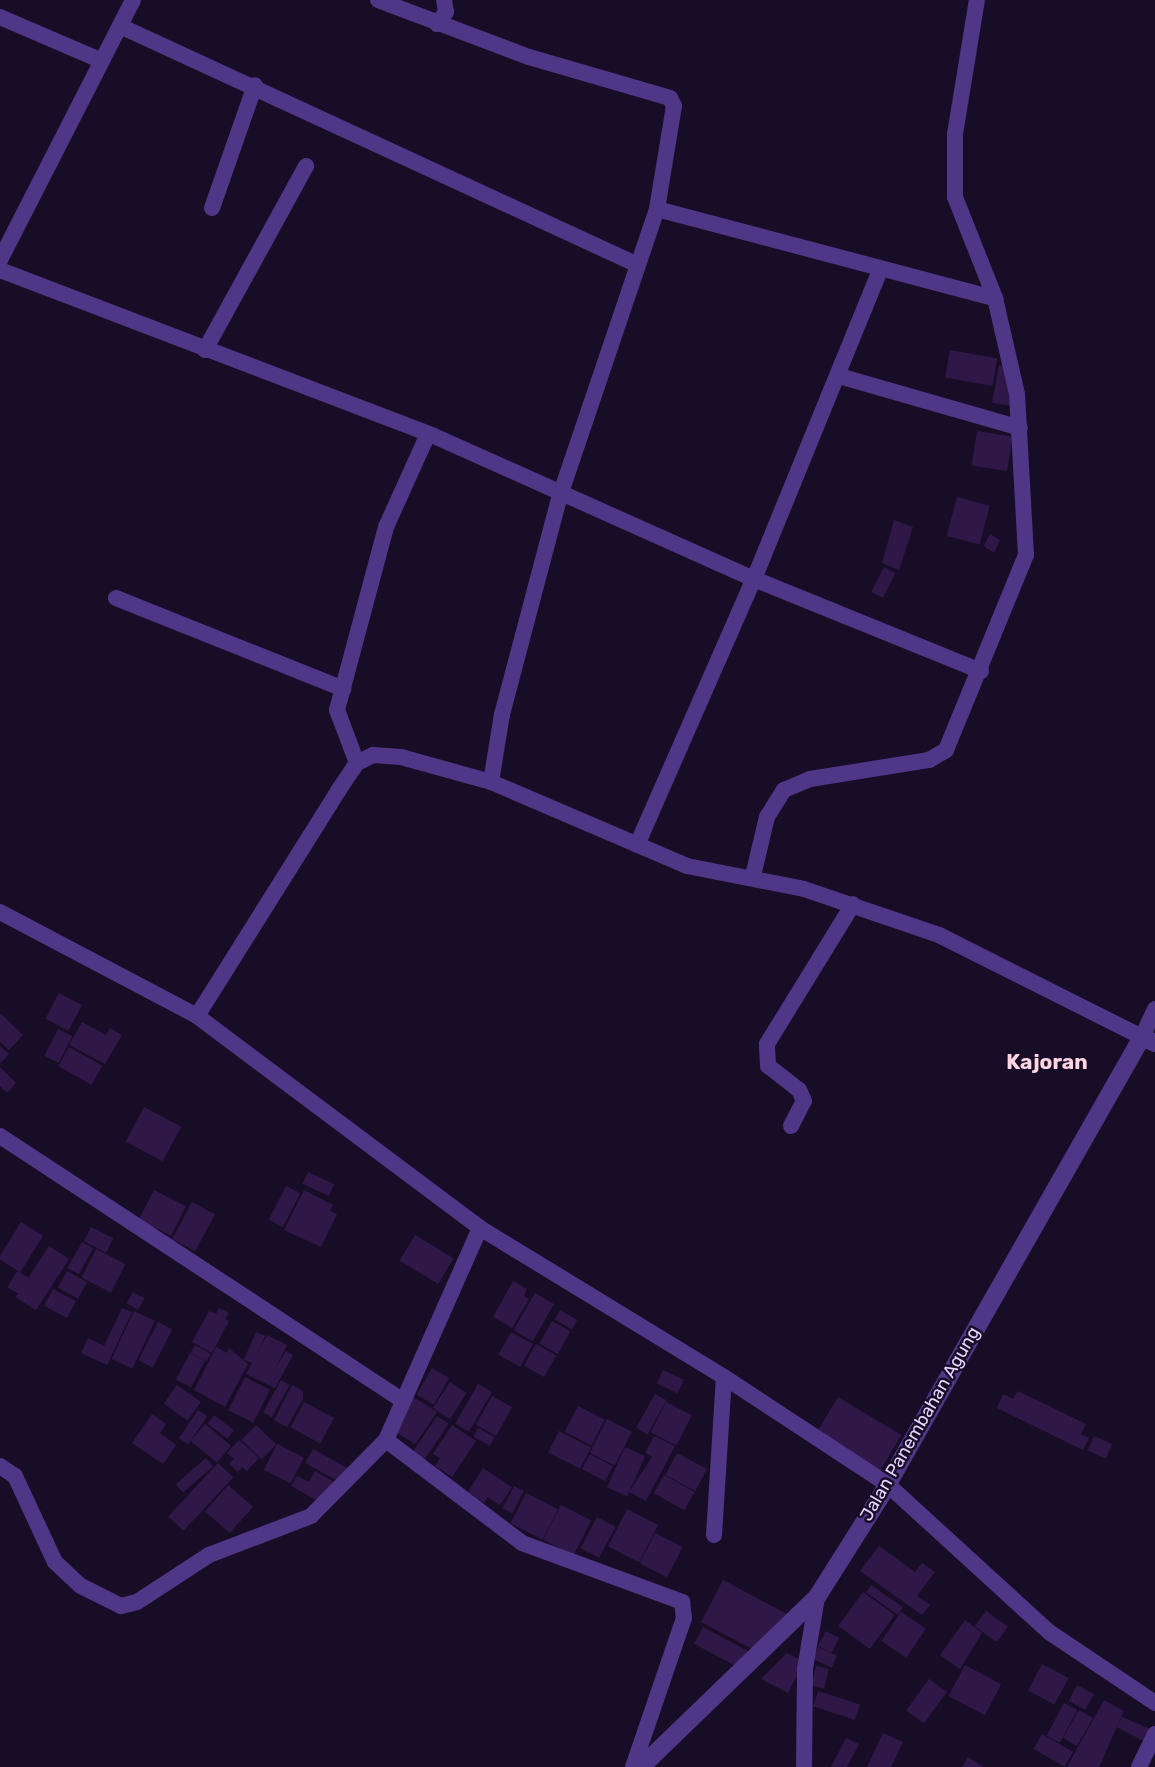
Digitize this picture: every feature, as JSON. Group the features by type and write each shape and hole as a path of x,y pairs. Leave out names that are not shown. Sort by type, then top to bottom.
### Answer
{"street":[{"path":"0,260 133,0"},
{"path":"378,0 529,57 670,98 674,114 657,209 560,495 502,714 491,782"},
{"path":"437,24 446,12 444,0"},
{"path":"753,876 767,817 783,790 810,779 936,758 950,744 1027,555 1017,394 995,298 957,211 953,180 955,134 977,0"},
{"path":"0,17 102,61"},
{"path":"120,26 254,85 638,265"},
{"path":"212,208 254,85"},
{"path":"205,350 306,166"},
{"path":"657,209 880,271 995,298"},
{"path":"0,270 428,434 754,579 981,671"},
{"path":"638,845 754,579 880,271"},
{"path":"839,376 1020,428"},
{"path":"357,763 337,716 381,543 428,434"},
{"path":"116,598 344,689"},
{"path":"199,1014 357,763 373,755 401,757 491,782 708,872 753,876 853,904 939,935 1148,1040 1155,1009"},
{"path":"790,1126 804,1101 802,1094 768,1066 767,1044 853,904"},
{"path":"0,912 199,1014 479,1231 724,1377 885,1489 1049,1632 1155,1703"},
{"name":"Jalan Panembahan Agung","path":"641,1767 817,1597 885,1489 1148,1040"},
{"path":"0,1136 402,1400"},
{"path":"0,1466 15,1476 55,1562 81,1586 121,1606 136,1602 209,1555 311,1516 386,1440 479,1231"},
{"path":"714,1535 724,1377"},
{"path":"386,1440 522,1544 681,1602 684,1618 633,1767"},
{"path":"804,1767 805,1669 817,1597"},
{"path":"1139,1767 1155,1734"}],"building":[{"path":"950,350 997,358 992,386 945,378"},
{"path":"999,365 1006,367 1013,406 992,403"},
{"path":"977,431 1013,437 1007,471 972,466"},
{"path":"957,497 990,506 979,544 947,536"},
{"path":"894,520 913,527 899,570 882,563"},
{"path":"990,534 1000,540 994,553 984,546"},
{"path":"884,567 896,573 883,598 871,592"},
{"path":"59,993 82,1005 68,1031 45,1019"},
{"path":"0,1013 23,1035 9,1050 0,1042"},
{"path":"82,1022 106,1035 110,1028 122,1035 105,1064 69,1045"},
{"path":"58,1029 72,1036 59,1063 44,1056"},
{"path":"0,1046 9,1054 0,1064"},
{"path":"69,1047 102,1065 92,1085 58,1066"},
{"path":"0,1067 16,1083 7,1093 0,1086"},
{"path":"144,1107 181,1127 163,1161 126,1141"},
{"path":"308,1172 334,1184 329,1196 303,1184"},
{"path":"286,1186 300,1193 283,1227 269,1220"},
{"path":"154,1190 186,1206 171,1236 139,1219"},
{"path":"304,1190 333,1205 330,1211 337,1214 321,1247 284,1230"},
{"path":"192,1202 215,1214 195,1251 172,1239"},
{"path":"21,1222 43,1236 20,1272 0,1260 0,1256"},
{"path":"91,1227 113,1238 106,1253 84,1241"},
{"path":"415,1235 454,1258 438,1284 400,1261"},
{"path":"82,1242 93,1248 79,1275 67,1268"},
{"path":"49,1246 69,1259 36,1310 16,1297"},
{"path":"96,1249 125,1264 111,1292 81,1278"},
{"path":"17,1271 29,1278 20,1294 8,1287"},
{"path":"67,1271 87,1282 78,1299 58,1288"},
{"path":"513,1281 527,1289 524,1296 529,1299 512,1328 493,1317"},
{"path":"53,1289 76,1301 67,1318 44,1306"},
{"path":"133,1292 144,1298 138,1310 127,1303"},
{"path":"535,1293 554,1304 533,1341 514,1330"},
{"path":"122,1308 132,1312 107,1365 81,1353 88,1338 104,1346"},
{"path":"219,1308 229,1313 225,1319 229,1321 212,1353 192,1342 209,1311 216,1314"},
{"path":"560,1310 577,1320 572,1330 554,1320"},
{"path":"134,1311 155,1321 132,1369 112,1359"},
{"path":"552,1321 570,1331 558,1354 539,1344"},
{"path":"158,1322 172,1329 153,1368 138,1360"},
{"path":"256,1332 265,1336 253,1363 244,1359"},
{"path":"511,1332 533,1344 520,1367 498,1355"},
{"path":"267,1335 287,1345 275,1369 286,1351 293,1355 275,1388 246,1374"},
{"path":"536,1344 556,1355 544,1377 524,1366"},
{"path":"195,1345 211,1354 206,1362 191,1353"},
{"path":"216,1347 227,1353 229,1348 248,1364 225,1407 194,1390"},
{"path":"190,1353 205,1361 191,1387 176,1379"},
{"path":"432,1368 449,1378 434,1405 416,1395"},
{"path":"663,1370 684,1380 678,1393 657,1384"},
{"path":"245,1377 270,1390 253,1423 228,1410"},
{"path":"281,1380 290,1385 272,1417 263,1412"},
{"path":"450,1382 467,1393 450,1419 433,1408"},
{"path":"478,1384 492,1392 469,1432 455,1424"},
{"path":"177,1385 201,1402 188,1420 164,1404"},
{"path":"292,1385 303,1391 303,1399 287,1427 274,1420"},
{"path":"1018,1391 1086,1424 1081,1434 1089,1438 1083,1450 997,1408 1003,1394 1013,1399"},
{"path":"655,1394 666,1400 647,1434 636,1428"},
{"path":"412,1396 437,1412 415,1444 394,1431"},
{"path":"492,1396 512,1407 496,1436 476,1425"},
{"path":"838,1397 901,1435 878,1474 815,1436"},
{"path":"304,1402 334,1418 320,1444 290,1428"},
{"path":"666,1402 692,1415 676,1445 651,1432"},
{"path":"578,1406 605,1420 592,1445 565,1432"},
{"path":"198,1410 207,1416 188,1444 179,1438"},
{"path":"152,1414 166,1424 160,1433 176,1445 163,1464 132,1443"},
{"path":"214,1415 234,1430 227,1439 207,1424"},
{"path":"437,1416 449,1424 423,1461 412,1453"},
{"path":"607,1419 632,1432 615,1466 590,1453"},
{"path":"205,1424 231,1446 217,1463 191,1441"},
{"path":"256,1425 276,1444 262,1460 241,1440"},
{"path":"452,1425 476,1441 452,1477 435,1466 440,1458 433,1454"},
{"path":"478,1428 495,1437 490,1446 473,1437"},
{"path":"559,1431 591,1447 580,1469 548,1452"},
{"path":"654,1436 675,1446 646,1501 629,1492 652,1457 645,1453"},
{"path":"1094,1436 1112,1444 1106,1459 1087,1451"},
{"path":"239,1440 259,1458 247,1471 242,1467 238,1472 229,1464 234,1459 227,1453"},
{"path":"277,1444 304,1458 291,1483 264,1470"},
{"path":"625,1447 645,1456 627,1496 607,1487"},
{"path":"313,1449 352,1471 345,1485 305,1463"},
{"path":"677,1453 707,1469 695,1491 665,1475"},
{"path":"590,1454 613,1466 605,1481 582,1469"},
{"path":"206,1458 213,1466 183,1493 176,1484"},
{"path":"218,1463 233,1477 184,1531 168,1516"},
{"path":"483,1468 512,1487 500,1505 487,1497 484,1503 468,1492"},
{"path":"315,1471 339,1485 318,1501 291,1486 297,1476 309,1482"},
{"path":"664,1475 695,1492 684,1510 654,1493"},
{"path":"228,1485 253,1507 230,1533 205,1511"},
{"path":"514,1486 524,1491 512,1513 503,1508"},
{"path":"526,1493 558,1509 543,1540 511,1523"},
{"path":"561,1505 591,1520 574,1555 543,1540"},
{"path":"627,1509 658,1525 639,1562 608,1546"},
{"path":"597,1517 616,1527 599,1558 581,1548"},
{"path":"655,1533 683,1547 667,1577 640,1563"},
{"path":"879,1546 915,1572 922,1563 935,1572 917,1596 930,1605 922,1615 860,1571"},
{"path":"723,1580 789,1615 756,1651 701,1622"},
{"path":"871,1585 903,1607 898,1615 866,1592"},
{"path":"863,1592 895,1615 870,1649 838,1626"},
{"path":"986,1611 1008,1627 997,1642 975,1626"},
{"path":"901,1612 926,1629 906,1658 881,1641"},
{"path":"965,1620 982,1633 960,1669 940,1655"},
{"path":"703,1627 753,1654 744,1671 694,1644"},
{"path":"826,1631 839,1638 831,1653 818,1646"},
{"path":"818,1647 837,1656 832,1668 813,1659"},
{"path":"787,1653 804,1662 788,1693 761,1679"},
{"path":"1042,1664 1068,1678 1054,1705 1028,1690"},
{"path":"965,1665 1001,1684 985,1715 949,1696"},
{"path":"816,1666 829,1669 824,1688 812,1685"},
{"path":"929,1679 947,1692 924,1723 906,1711"},
{"path":"1077,1685 1094,1694 1085,1710 1069,1701"},
{"path":"818,1691 860,1705 855,1720 813,1706"},
{"path":"1104,1700 1124,1711 1099,1767 1067,1767"},
{"path":"1064,1703 1077,1710 1060,1743 1047,1736"},
{"path":"1079,1710 1093,1718 1077,1746 1063,1738"},
{"path":"1122,1717 1155,1731 1149,1744 1117,1727"},
{"path":"883,1733 903,1742 891,1767 867,1767"},
{"path":"1042,1734 1073,1752 1065,1767 1034,1749"},
{"path":"846,1738 859,1744 847,1767 831,1767"},
{"path":"968,1757 984,1767 962,1767"}],"district":[{"name":"Kajoran","path":"1047,1062"}]}
